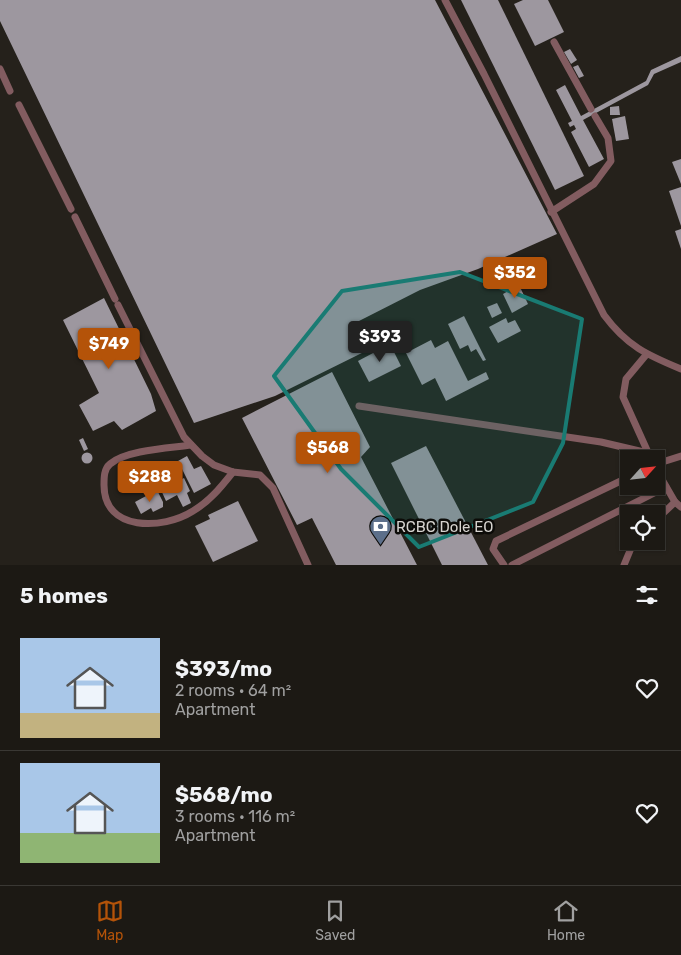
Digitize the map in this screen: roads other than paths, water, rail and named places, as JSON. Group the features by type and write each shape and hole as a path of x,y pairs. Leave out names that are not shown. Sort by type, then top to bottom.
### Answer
{"lane":[{"path":"445,0 484,74 604,316 617,333 632,346 646,355 681,369"},
{"path":"551,212 594,184 611,161 608,138 554,42"},
{"path":"0,70 10,91"},
{"path":"19,105 70,209"},
{"path":"75,217 178,426 191,445 214,464 233,472 251,472 267,480 273,488 308,565"},
{"path":"646,355 626,379 623,389 626,406 647,450"},
{"path":"359,406 602,442 629,450"},
{"path":"191,445 120,457 108,464 104,475 104,492 111,508 120,517 132,523 167,522 190,513 205,503 219,491 233,472"},
{"path":"665,461 681,456"},
{"path":"504,565 500,562 493,548 496,541 620,481"},
{"path":"512,565 666,487 678,505 665,514"},
{"path":"624,565 630,550"}],"place":[{"name":"RCBC Dole EO","path":"380,546"}]}
